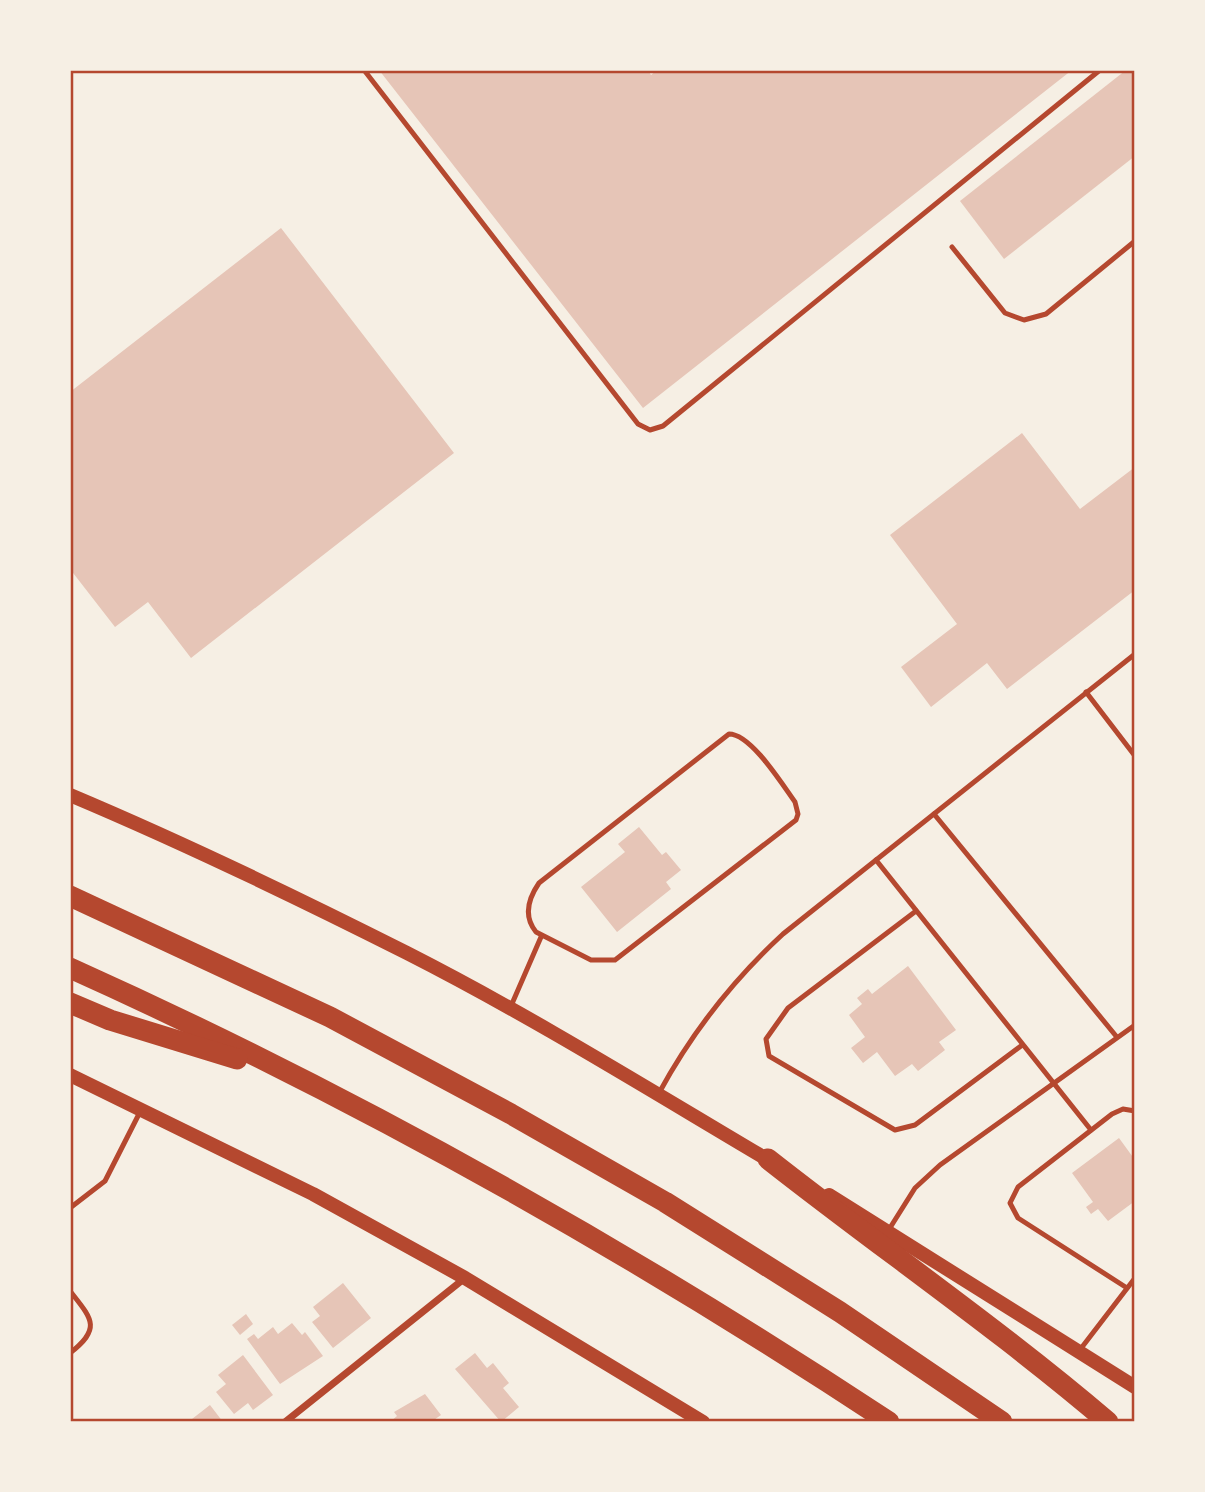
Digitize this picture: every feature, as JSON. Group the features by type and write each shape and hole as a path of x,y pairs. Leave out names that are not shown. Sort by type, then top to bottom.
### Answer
{"highway":[{"path":"70,896 330,1017 511,1114 665,1202 840,1312 1002,1422"},
{"path":"70,968 303,1079 474,1170 670,1283 889,1422"},
{"path":"70,1003 110,1020 303,1079"},
{"path":"768,1159 883,1249 990,1326 1108,1422"}],"main road":[{"path":"70,795 138,823 408,953 509,1009 659,1093 888,1231 1135,1387"},
{"path":"70,1075 313,1194 465,1278 703,1422"}],"street":[{"path":"285,1422 465,1278"}],"lane":[{"path":"364,70 638,424 650,430 663,426 1100,70"},
{"path":"951,247 1005,313 1024,320 1046,314 1135,241"},
{"path":"659,1093 699,1028 764,952 1135,654"},
{"path":"1086,692 1135,755"},
{"path":"729,734 743,737 796,802 798,814 791,824 615,960 591,960 541,937 531,926 527,912 539,883 722,737 729,734"},
{"path":"933,814 1116,1036"},
{"path":"876,860 1021,1046 1091,1130"},
{"path":"916,911 788,1008 765,1039 769,1056 895,1130 915,1125 1021,1046"},
{"path":"509,1009 541,937"},
{"path":"888,1231 904,1202 928,1175 1055,1085 1116,1036 1135,1025"},
{"path":"70,1208 104,1181 141,1110"},
{"path":"1127,1288 1018,1218 1011,1208 1012,1195 1018,1187 1117,1111 1135,1111"},
{"path":"1079,1352 1135,1278"},
{"path":"70,1291 88,1314 92,1327 86,1340 70,1353"}],"building":[{"path":"379,70 648,70 651,75 657,70 1072,70 643,408"},
{"path":"1126,70 1135,70 1135,156 1004,259 960,201"},
{"path":"281,228 454,453 191,658 148,602 115,627 70,569 70,392"},
{"path":"1022,433 1080,509 1135,467 1135,590 1007,689 987,663 931,707 901,667 957,624 890,535"},
{"path":"639,827 662,855 666,852 681,870 666,882 671,889 617,932 581,887 625,852 618,844"},
{"path":"908,966 956,1030 939,1042 945,1050 918,1071 912,1064 895,1076 877,1052 863,1063 851,1048 865,1037 849,1015 862,1004 857,998 868,989 872,994"},
{"path":"1119,1138 1135,1160 1135,1201 1108,1221 1098,1209 1091,1214 1086,1207 1093,1202 1072,1173"},
{"path":"343,1283 371,1318 333,1348 312,1322 320,1316 313,1307"},
{"path":"246,1314 253,1324 240,1335 232,1325"},
{"path":"292,1323 302,1335 305,1332 323,1356 280,1384 247,1339 254,1334 258,1339 273,1327 278,1334"},
{"path":"475,1353 487,1368 493,1363 509,1383 503,1388 519,1407 501,1422 455,1369"},
{"path":"243,1355 273,1395 253,1410 248,1403 234,1414 216,1392 226,1384 218,1375"},
{"path":"425,1394 441,1415 431,1422 390,1422 397,1416 394,1412"},
{"path":"210,1405 223,1422 185,1422 192,1419"}]}
